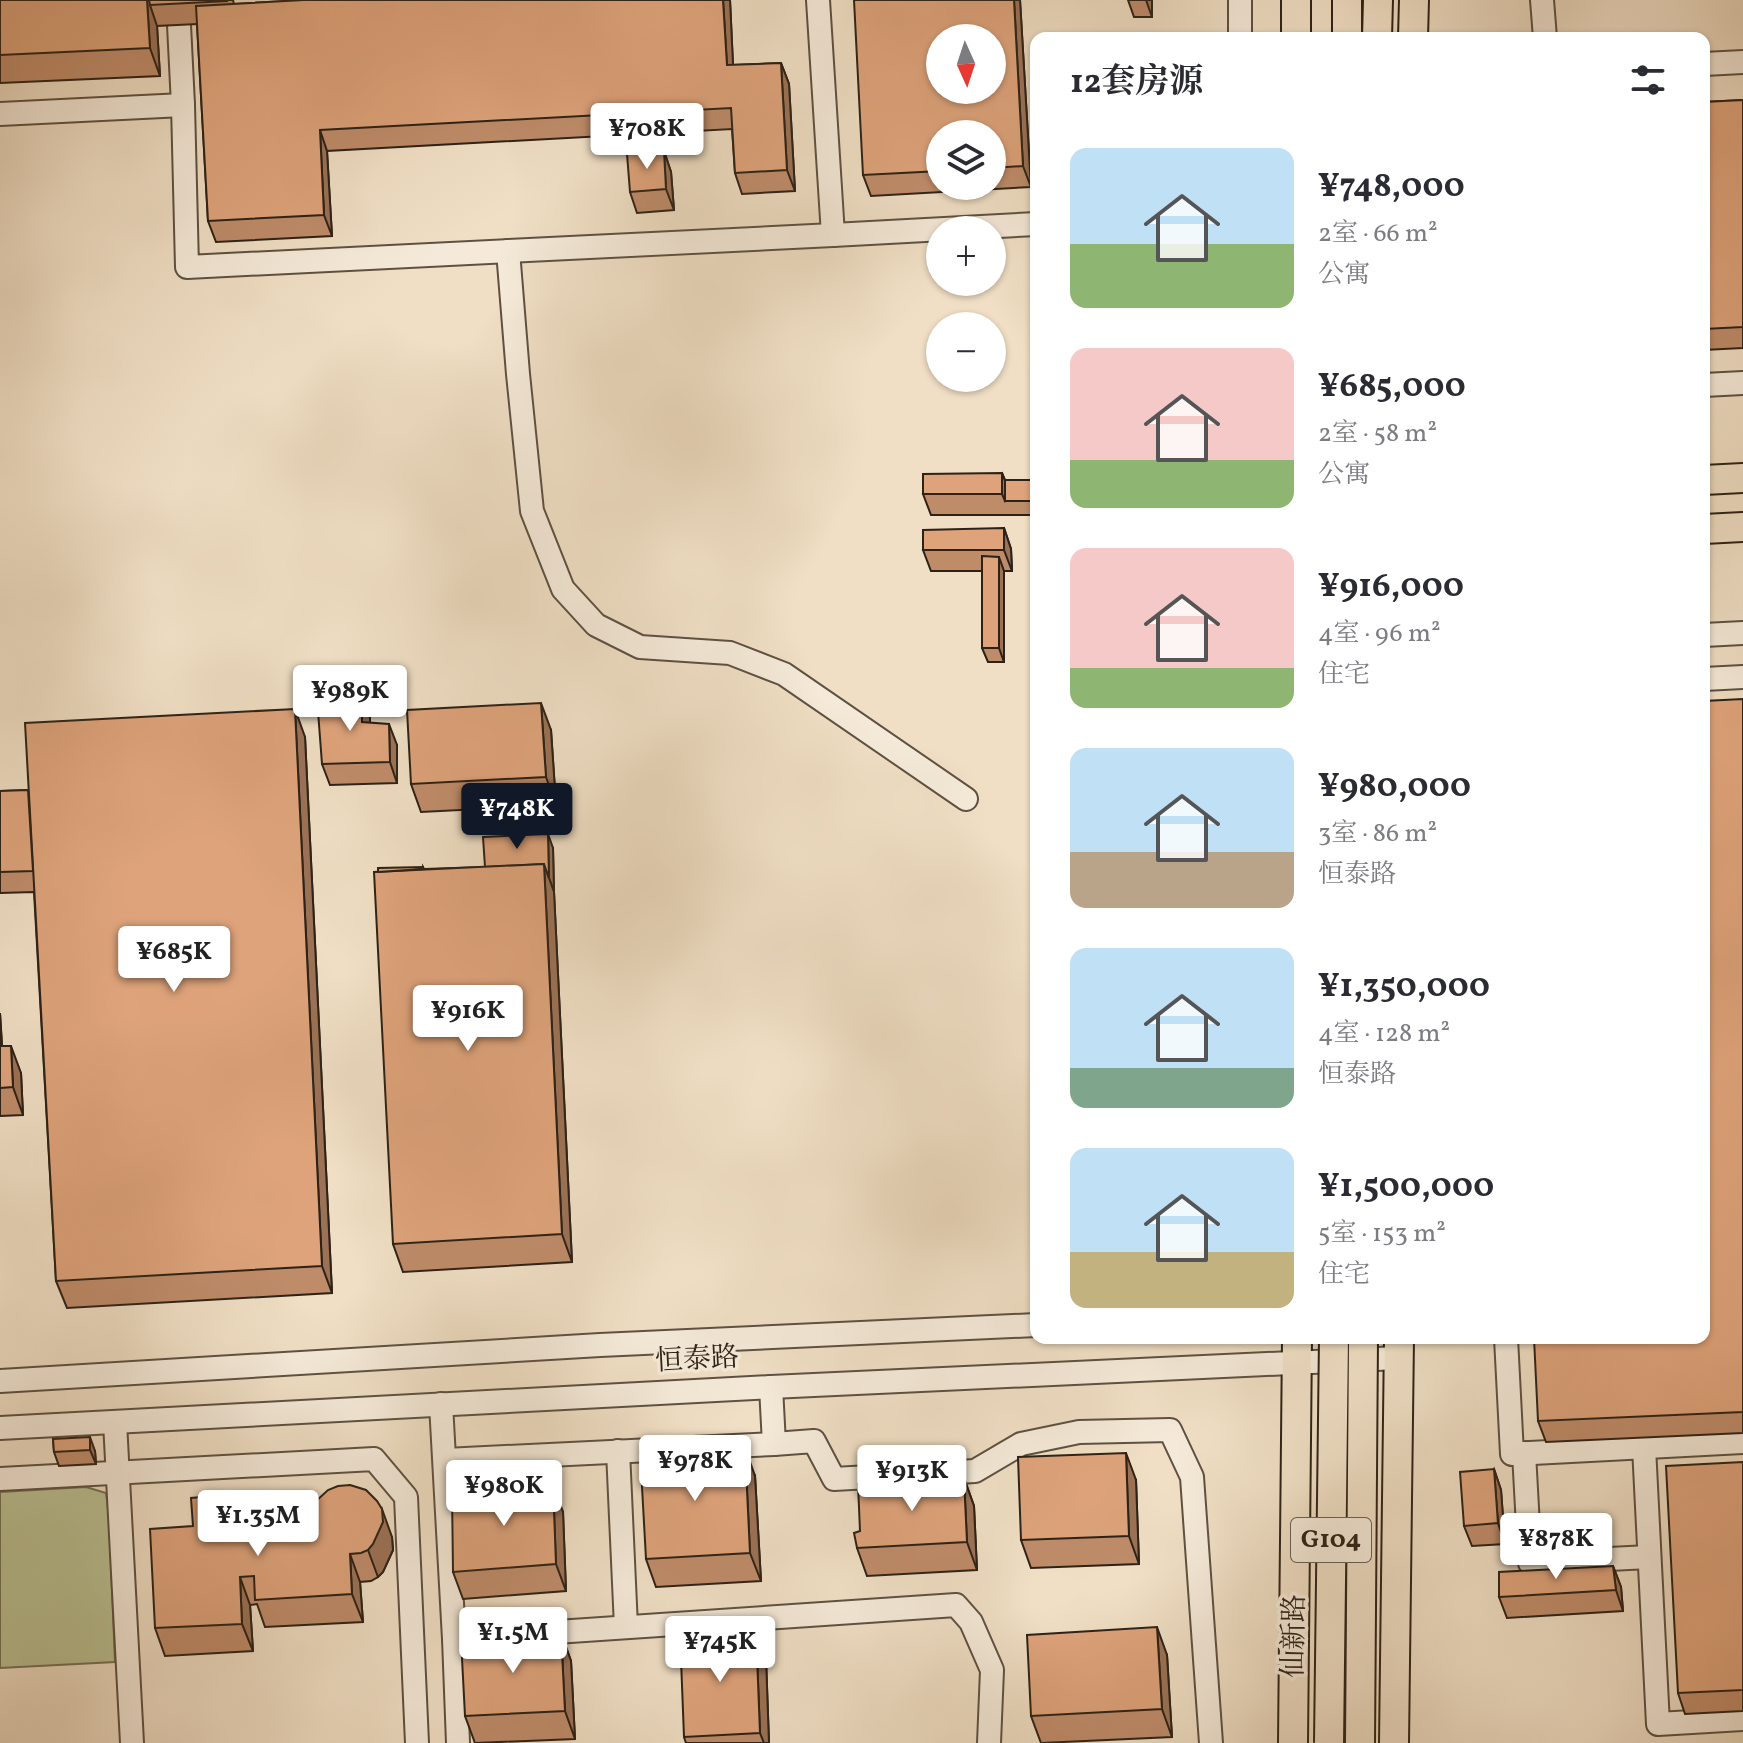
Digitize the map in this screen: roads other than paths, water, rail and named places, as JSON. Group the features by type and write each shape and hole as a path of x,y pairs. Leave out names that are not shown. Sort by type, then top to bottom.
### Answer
{"main road":[{"path":"1296,0 1296,32"},
{"path":"1306,0 1306,32"},
{"path":"1347,0 1347,32"},
{"path":"1377,32 1378,0"},
{"path":"1413,32 1414,0"},
{"path":"1710,480 1743,478"},
{"path":"1710,529 1743,527"},
{"name":"仙新路","path":"1329,1743 1334,1344"},
{"path":"1360,1743 1363,1344"},
{"path":"1394,1743 1398,1348"},
{"name":"仙新路","path":"1293,1743 1298,1350"}],"street":[{"path":"818,0 833,235"},
{"path":"1240,0 1240,32"},
{"path":"1542,0 1545,32"},
{"path":"179,25 187,267 1030,224"},
{"path":"1710,64 1743,62"},
{"path":"0,114 183,105"},
{"path":"508,251 532,511 563,589 596,625 640,647 730,653 784,674 966,799"},
{"path":"1710,385 1743,383"},
{"path":"1710,635 1743,633"},
{"path":"1710,679 1743,677"},
{"name":"恒泰路","path":"0,1381 600,1345 1030,1325"},
{"path":"1506,1344 1512,1454 1743,1442"},
{"name":"恒泰路","path":"0,1428 771,1387 1298,1350 1398,1348"},
{"path":"771,1387 774,1444"},
{"path":"441,1404 458,1743"},
{"path":"115,1422 132,1743"},
{"path":"445,1460 814,1441 834,1479 975,1471 1021,1444 1079,1432 1170,1430 1192,1477 1211,1743"},
{"path":"1644,1447 1658,1724 1743,1719"},
{"path":"618,1451 626,1627"},
{"path":"1524,1453 1530,1563 1649,1557"},
{"path":"0,1479 374,1459 406,1497 417,1743"},
{"path":"454,1639 956,1605 971,1622 992,1670 989,1743"}]}
